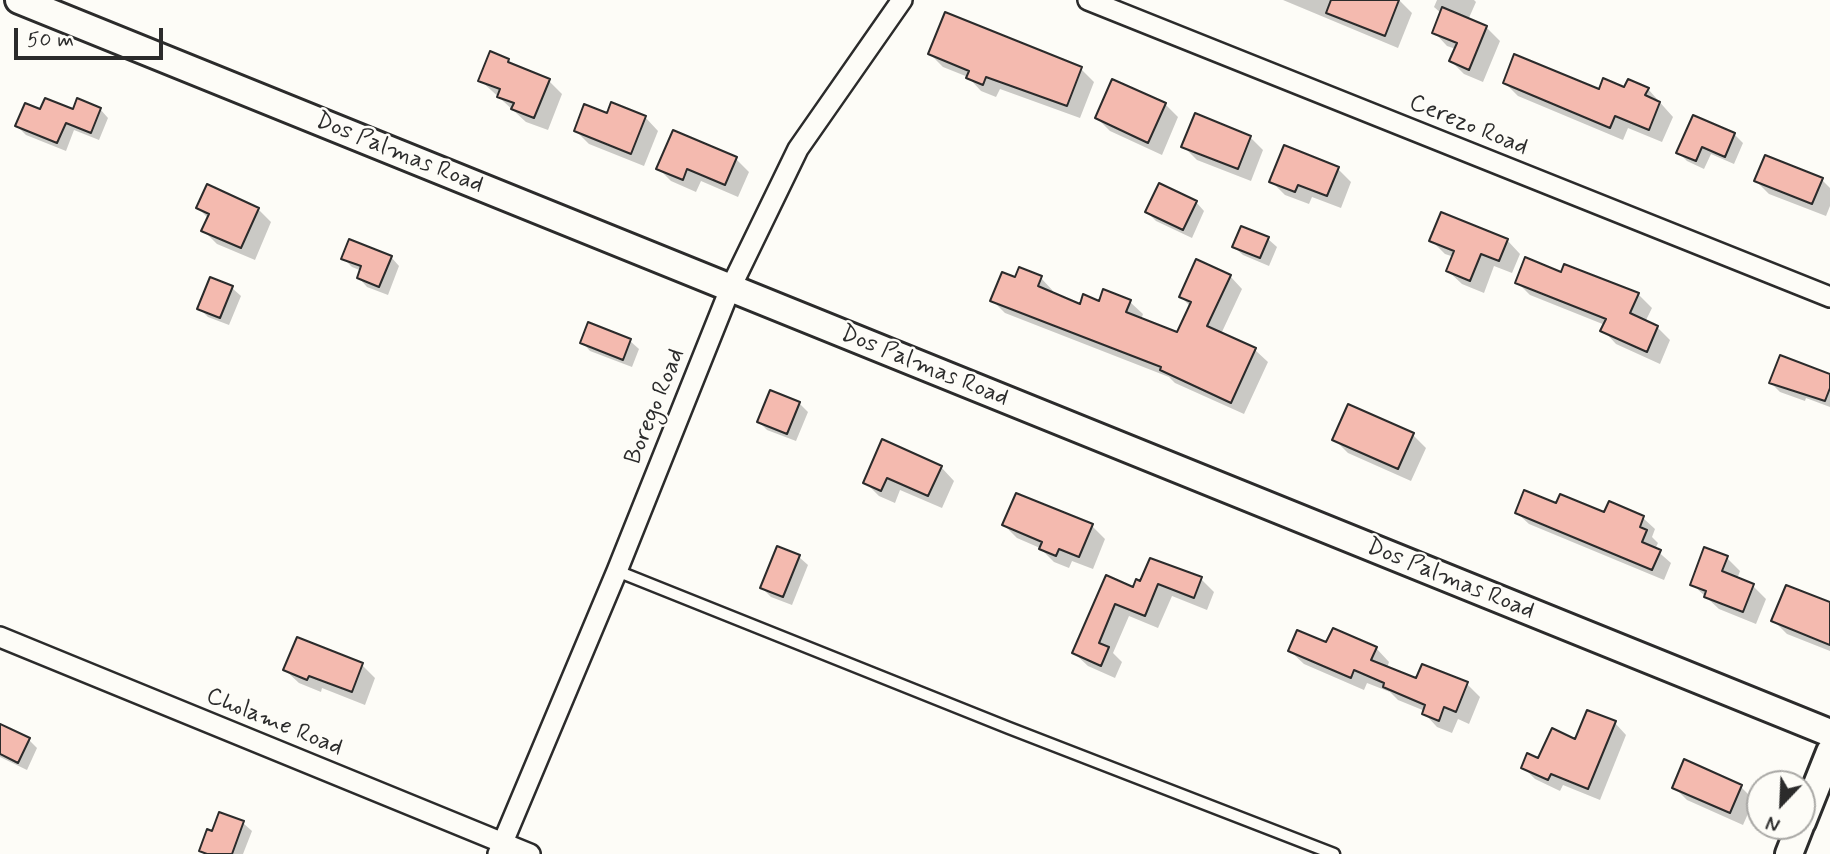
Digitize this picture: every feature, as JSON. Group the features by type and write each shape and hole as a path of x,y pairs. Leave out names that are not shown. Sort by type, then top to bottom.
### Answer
{"street":[{"name":"Dos Palmas Road","path":"19,0 69,9 730,289 1830,733"},
{"name":"Borego Road","path":"500,848 617,572 730,289 798,149 902,0"},
{"name":"Cerezo Road","path":"1088,0 1830,297"},
{"name":"Cholame Road","path":"0,637 500,848 530,854"},
{"path":"1816,787 1830,752"}],"lane":[{"path":"617,572 1334,854"}],"building":[{"path":"1331,0 1399,0 1385,36 1326,13"},
{"path":"1442,7 1487,26 1469,70 1449,61 1457,43 1432,33"},
{"path":"945,12 1082,67 1067,106 986,77 983,85 966,78 969,71 928,54"},
{"path":"490,51 509,59 508,62 550,79 534,118 511,109 514,103 497,97 500,89 478,81"},
{"path":"1514,54 1599,89 1603,78 1624,87 1628,79 1649,88 1645,95 1660,102 1649,130 1615,116 1610,128 1503,83"},
{"path":"1112,79 1166,103 1148,143 1095,118"},
{"path":"45,98 73,109 77,98 101,108 91,133 66,123 57,143 15,126 25,103 40,109"},
{"path":"611,102 646,116 631,154 574,131 584,104 607,113"},
{"path":"1195,113 1251,136 1238,169 1181,147"},
{"path":"1693,115 1735,133 1725,157 1702,147 1696,161 1676,153"},
{"path":"673,130 737,157 725,185 687,169 683,180 656,169"},
{"path":"1284,145 1339,167 1327,196 1298,185 1295,192 1269,182"},
{"path":"1765,155 1823,178 1812,204 1754,181"},
{"path":"1159,183 1197,201 1183,230 1145,212"},
{"path":"207,184 259,208 241,248 201,231 209,214 196,208"},
{"path":"1441,212 1508,239 1499,261 1481,254 1470,281 1446,271 1454,251 1429,241"},
{"path":"1241,226 1269,237 1260,258 1232,247"},
{"path":"349,239 392,256 379,287 357,278 361,266 341,259"},
{"path":"1525,257 1561,272 1564,264 1639,293 1630,313 1658,326 1647,352 1600,331 1606,319 1515,283"},
{"path":"1196,259 1231,275 1207,326 1256,348 1231,403 1160,370 1161,367 990,301 1002,272 1015,277 1019,267 1042,276 1038,286 1080,304 1083,294 1099,301 1103,289 1131,300 1126,312 1177,332 1191,302 1179,297"},
{"path":"210,277 233,286 220,318 197,309"},
{"path":"588,322 631,339 623,360 580,343"},
{"path":"1780,355 1830,374 1830,388 1825,401 1769,383"},
{"path":"770,390 800,402 787,434 757,422"},
{"path":"1348,404 1414,433 1398,469 1332,440"},
{"path":"882,439 942,466 928,496 887,478 881,491 863,483"},
{"path":"1524,490 1556,503 1560,494 1604,512 1609,501 1644,516 1640,527 1647,530 1642,542 1661,550 1652,570 1515,513"},
{"path":"1016,493 1093,524 1079,557 1059,549 1056,556 1039,549 1042,542 1002,525"},
{"path":"777,546 800,555 783,597 760,588"},
{"path":"1704,547 1728,556 1722,571 1754,584 1743,612 1704,597 1706,591 1690,585"},
{"path":"1150,558 1202,577 1194,598 1158,584 1145,616 1115,604 1099,643 1109,647 1101,666 1072,653 1106,575 1133,587 1136,579 1140,581"},
{"path":"1786,585 1830,602 1830,645 1771,621"},
{"path":"1333,628 1377,647 1371,660 1416,678 1422,664 1468,682 1456,712 1444,707 1439,721 1422,714 1425,705 1383,687 1384,683 1354,670 1351,678 1288,651 1297,630 1326,642"},
{"path":"297,637 363,663 352,692 309,676 307,680 283,670"},
{"path":"1587,710 1616,721 1588,789 1551,774 1548,780 1521,768 1527,753 1538,758 1552,728 1575,739"},
{"path":"0,724 30,738 18,763 0,754"},
{"path":"1684,759 1742,785 1730,813 1672,788"},
{"path":"219,812 244,821 232,854 207,854 199,851 207,829 212,831"}]}
